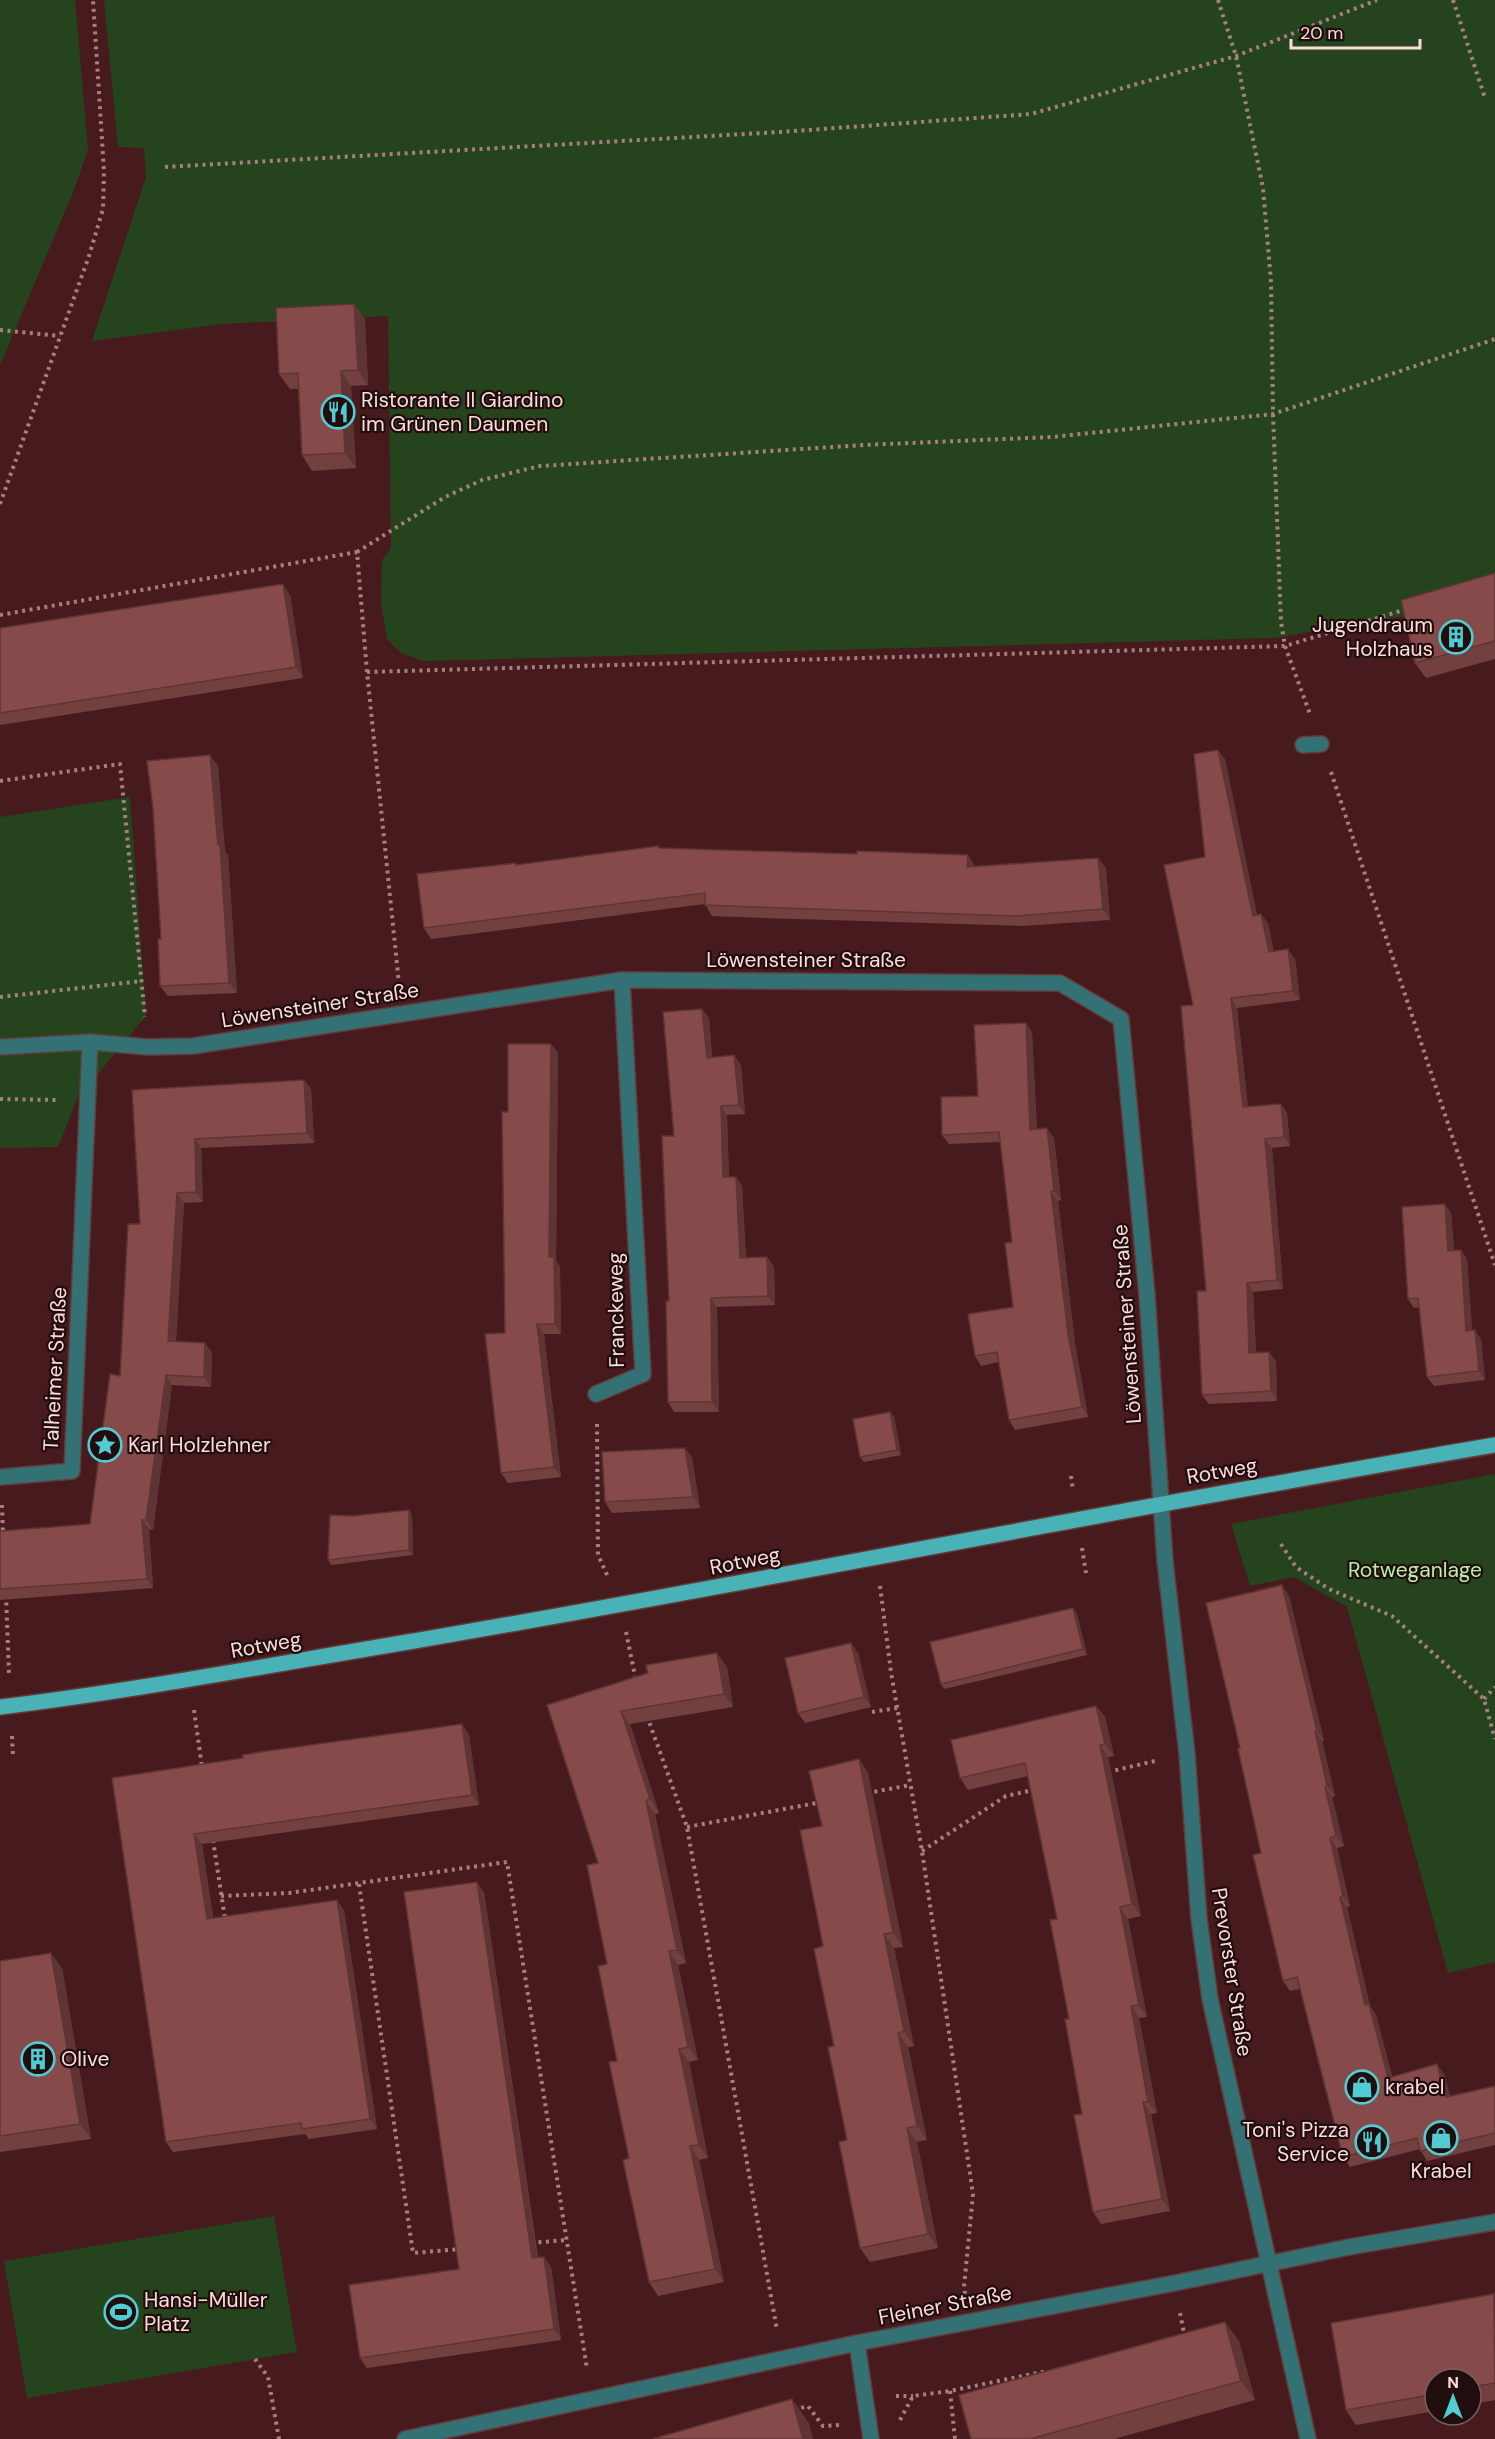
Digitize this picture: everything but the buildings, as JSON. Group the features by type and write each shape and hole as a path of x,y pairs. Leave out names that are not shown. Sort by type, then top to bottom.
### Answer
{"main road":[{"name":"Rotweg","path":"5,1707 189,1679 620,1606 1160,1504 1495,1445"}],"street":[{"path":"1303,745 1321,744"},
{"name":"Löwensteiner Straße","path":"0,1047 90,1042 148,1047 193,1046 622,980 1060,983 1121,1019 1148,1295 1160,1504"},
{"name":"Franckeweg","path":"596,1394 643,1374 622,980"},
{"name":"Talheimer Straße","path":"1,1477 72,1471 90,1042"},
{"name":"Prevorster Straße","path":"1160,1504 1186,1754 1199,1919 1210,1999 1308,2439"},
{"name":"Fleiner Straße","path":"405,2439 857,2343 1349,2247 1495,2222"},
{"path":"857,2343 870,2431"}],"path":[{"path":"0,504 103,210 104,171 93,0"},
{"path":"1218,0 1236,56 1263,188 1271,282 1273,414 1281,622 1285,646 1321,744 1495,1264"},
{"path":"165,167 769,133 1031,114 1236,56 1377,0"},
{"path":"1453,0 1485,98"},
{"path":"0,330 60,336"},
{"path":"0,615 357,552 445,497 482,480 540,465 863,445 1052,437 1273,414 1495,339"},
{"path":"357,552 402,1014"},
{"path":"367,672 1285,646 1408,609"},
{"path":"0,781 120,764 148,1047"},
{"path":"0,997 142,981"},
{"path":"0,1099 88,1100"},
{"name":"Franckeweg","path":"596,1394 598,1555 620,1606"},
{"path":"1,1477 3,1545"},
{"path":"1281,1544 1296,1567 1329,1589 1392,1617 1484,1700 1495,1739"},
{"path":"5,1589 5,1707"},
{"path":"884,1608 897,1708 922,1851 973,2194 964,2287 970,2321"},
{"path":"631,1655 639,1691"},
{"path":"189,1679 203,1773"},
{"path":"1484,1700 1495,1687"},
{"path":"872,1712 897,1708"},
{"path":"645,1710 687,1827 782,2359"},
{"path":"1096,1775 1186,1754"},
{"path":"866,1794 911,1785"},
{"path":"922,1851 1006,1796 1040,1788"},
{"path":"687,1827 833,1800"},
{"path":"211,1828 227,1931"},
{"path":"222,1896 289,1893 507,1862 592,2401"},
{"path":"359,1884 413,2253 472,2248"},
{"path":"530,2243 566,2240"},
{"path":"1181,2318 1186,2342"},
{"path":"255,2359 268,2377 279,2439"},
{"path":"785,2413 808,2406 823,2426 870,2431 899,2422 913,2396 950,2391 1051,2370"},
{"path":"950,2391 955,2439"}],"green space":[{"path":"0,0 75,0 88,150 72,195 0,365"},
{"path":"104,0 1495,0 1495,587 1410,615 1275,638 424,661 401,653 387,639 381,603 382,560 391,548 388,316 222,324 92,341 146,177 144,148 118,147"},
{"path":"130,797 146,1016 77,1099 58,1147 0,1148 0,817"},
{"name":"Rotweganlage","path":"1495,1474 1495,1962 1448,1973 1347,1607 1294,1577 1250,1586 1231,1524"},
{"name":"Hansi-Müller Platz","path":"274,2216 297,2352 27,2398 4,2261"}],"place":[{"name":"Ristorante Il Giardino im Grünen Daumen","path":"338,412"},
{"name":"Jugendraum Holzhaus","path":"1456,637"},
{"name":"Karl Holzlehner","path":"105,1445"},
{"name":"Olive","path":"38,2059"},
{"name":"krabel","path":"1362,2087"},
{"name":"Krabel","path":"1441,2138"},
{"name":"Toni's Pizza Service","path":"1372,2142"},
{"name":"Hansi-Müller Platz","path":"121,2312"}]}
